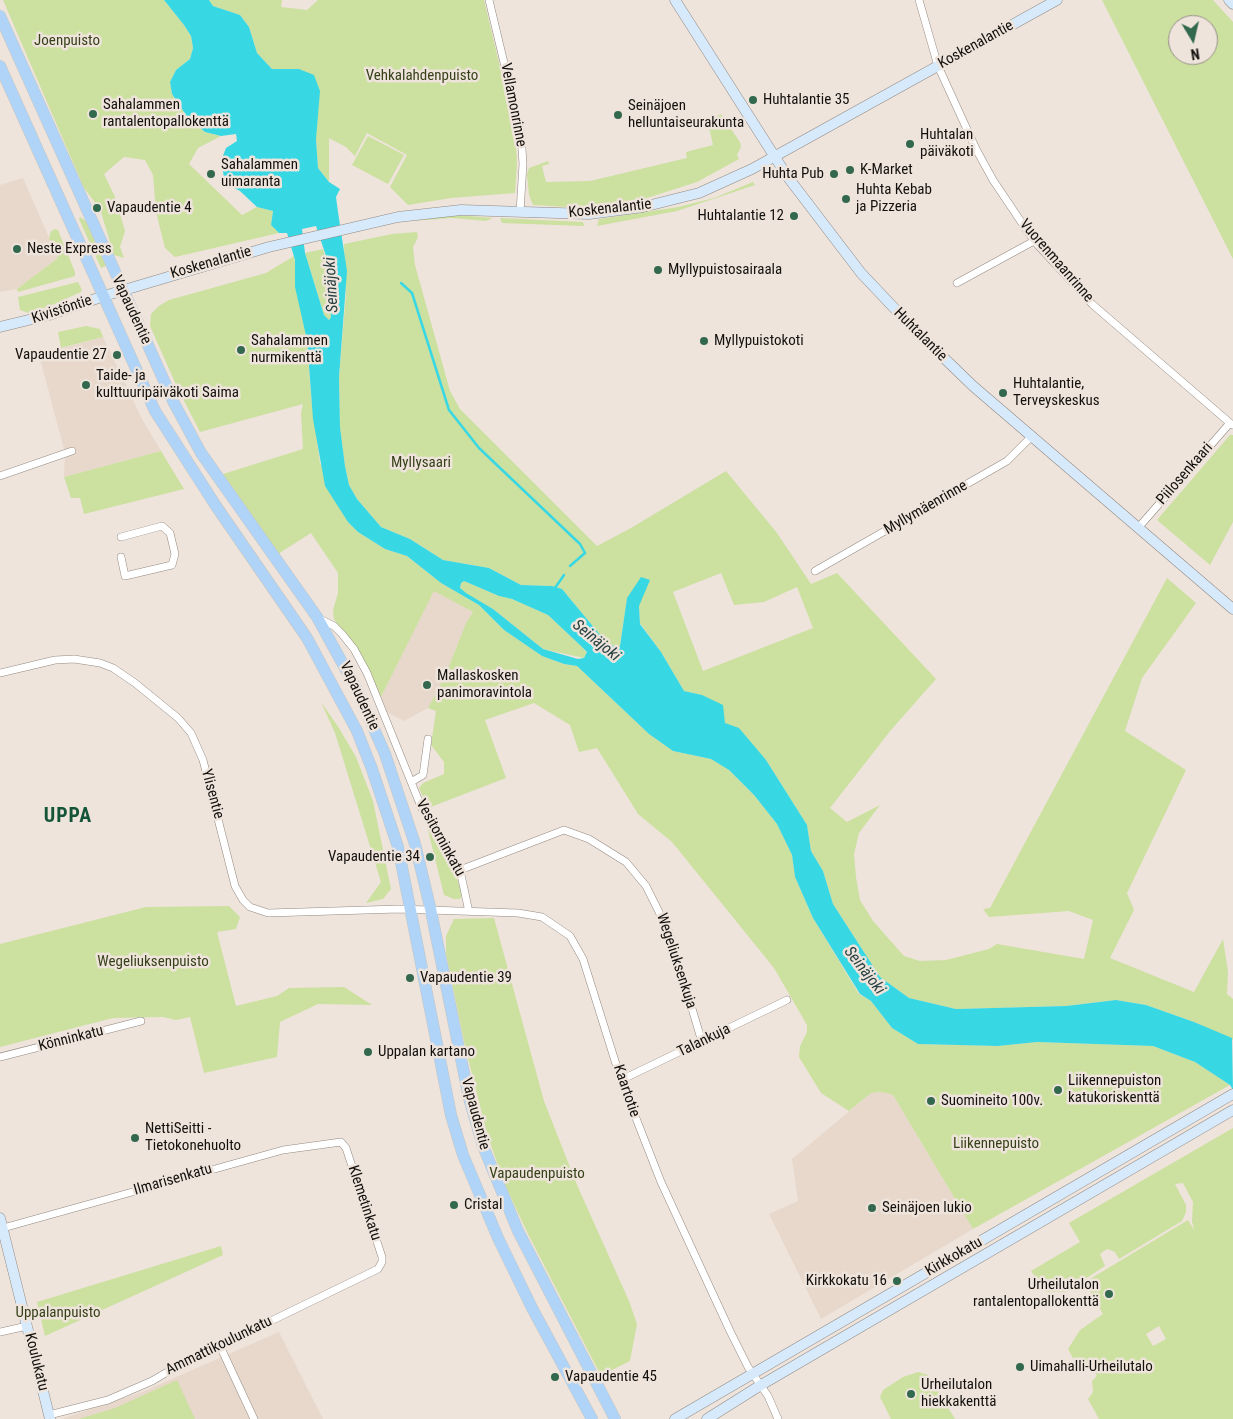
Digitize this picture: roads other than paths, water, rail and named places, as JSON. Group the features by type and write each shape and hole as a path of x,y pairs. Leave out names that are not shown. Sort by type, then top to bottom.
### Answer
{"main road":[{"name":"Huhtalantie","path":"675,0 773,156 816,217 861,273 944,359 1233,609"},
{"name":"Koskenalantie","path":"122,290 269,247 357,226 437,211 589,214 671,201 716,186 1057,0"},
{"path":"1229,0 1233,4"},
{"name":"Vapaudentie","path":"0,16 174,403 201,453 317,617 356,688 385,754 415,844 431,911 469,1098 483,1146 518,1231 615,1419"},
{"name":"Vapaudentie","path":"0,66 155,411 211,499 307,638 341,699 356,731 382,796 398,847 451,1115 463,1156 498,1238 528,1300 592,1419"},
{"name":"Kivistöntie","path":"0,327 49,316 122,290"},
{"name":"Kirkkokatu","path":"675,1419 1233,1094"},
{"name":"Kirkkokatu","path":"707,1419 760,1385 1233,1110"},
{"name":"Koulukatu","path":"1,1222 50,1417"}],"street":[{"name":"Vellamonrinne","path":"489,0 521,134 523,164 520,212"},
{"name":"Vuorenmaanrinne","path":"919,0 938,66 985,164 1034,241 1075,288 1232,424"},
{"path":"957,283 1034,241"},
{"name":"Piilosenkaari","path":"1138,528 1232,424"},
{"name":"Myllymäenrinne","path":"815,572 1007,461 1032,437"},
{"path":"0,476 72,450"},
{"path":"120,557 125,576 172,565 175,554 170,533 162,526 121,537"},
{"name":"Vesitorninkatu","path":"317,617 334,626 354,650 384,711 422,809 460,870 469,912"},
{"name":"Ylisentie","path":"0,673 55,660 74,659 100,663 113,668 135,683 178,718 191,733 203,760 235,886 250,907 268,913 431,911"},
{"path":"411,782 423,775 428,740"},
{"name":"Wegeliuksenkuja","path":"460,870 564,830 589,839 626,862 646,886 669,932 702,1042"},
{"name":"Kaartotie","path":"431,911 518,913 542,917 570,936 583,959 621,1080 661,1182 715,1300 778,1419"},
{"name":"Talankuja","path":"621,1080 787,1000"},
{"name":"Könninkatu","path":"0,1057 141,1021"},
{"name":"Ilmarisenkatu","path":"1,1222 283,1150 333,1142 345,1144"},
{"name":"Klemetinkatu","path":"345,1144 382,1262"},
{"name":"Ammattikoulunkatu","path":"50,1417 108,1400 152,1381 378,1269 382,1262"},
{"path":"0,1332 27,1326"},
{"path":"220,1346 254,1419"}],"water":[{"name":"Seinäjoki","path":"164,0 209,0 213,6 240,15 249,27 257,53 272,69 299,69 314,75 320,91 316,139 318,168 329,182 340,189 336,197 347,271 339,377 340,427 345,466 349,485 357,499 381,527 410,539 443,560 489,568 521,585 552,586 562,589 606,642 616,647 620,646 627,598 641,577 650,580 639,606 640,624 661,652 684,691 702,695 723,705 725,723 739,728 766,760 807,825 811,851 823,871 833,904 880,977 909,998 956,1009 1066,1006 1116,1000 1146,1005 1232,1038 1233,1090 1230,1085 1195,1062 1153,1046 1037,1042 998,1046 918,1044 892,1028 871,1001 860,994 813,918 795,877 792,855 777,824 754,795 729,770 711,759 673,751 649,734 577,666 564,664 542,656 504,630 479,605 441,583 407,556 385,549 358,532 348,522 325,486 313,419 307,340 295,287 295,260 287,233 279,233 271,225 273,211 257,207 240,191 225,183 221,161 226,148 237,141 236,134 221,136 205,132 186,115 172,94 170,82 176,70 190,59 193,48 191,36","holes":["316,226 328,262 331,317 329,320 324,315 305,253 302,229","464,581 548,615 587,652 584,658 578,659 543,649 493,609 460,588 461,583"]}],"waterway":[{"path":"401,283 412,293 449,410 479,448 580,544 585,553 570,566"},
{"path":"555,588 564,575"}],"place":[{"name":"Huhtalantie 35","path":"753,100"},
{"name":"Sahalammen rantalentopallokenttä","path":"93,114"},
{"name":"Seinäjoen helluntaiseurakunta","path":"618,115"},
{"name":"Huhtalan päiväkoti","path":"910,144"},
{"name":"K-Market","path":"850,170"},
{"name":"Sahalammen uimaranta","path":"211,174"},
{"name":"Huhta Pub","path":"834,174"},
{"name":"Huhta Kebab ja Pizzeria","path":"846,199"},
{"name":"Vapaudentie 4","path":"97,208"},
{"name":"Huhtalantie 12","path":"794,216"},
{"name":"Neste Express","path":"17,249"},
{"name":"Myllypuistosairaala","path":"658,270"},
{"name":"Myllypuistokoti","path":"704,341"},
{"name":"Sahalammen nurmikenttä","path":"241,350"},
{"name":"Vapaudentie 27","path":"117,355"},
{"name":"Taide- ja kulttuuripäiväkoti Saima","path":"86,385"},
{"name":"Huhtalantie, Terveyskeskus","path":"1003,393"},
{"name":"Mallaskosken panimoravintola","path":"427,685"},
{"name":"Vapaudentie 34","path":"430,857"},
{"name":"Vapaudentie 39","path":"410,978"},
{"name":"Uppalan kartano","path":"368,1052"},
{"name":"Liikennepuiston katukoriskenttä","path":"1058,1090"},
{"name":"Suomineito 100v.","path":"931,1101"},
{"name":"NettiSeitti - Tietokonehuolto","path":"135,1138"},
{"name":"Cristal","path":"454,1205"},
{"name":"Seinäjoen lukio","path":"872,1208"},
{"name":"Kirkkokatu 16","path":"897,1281"},
{"name":"Urheilutalon rantalentopallokenttä","path":"1109,1294"},
{"name":"Uimahalli-Urheilutalo","path":"1020,1367"},
{"name":"Vapaudentie 45","path":"555,1377"},
{"name":"Urheilutalon hiekkakenttä","path":"911,1394"}],"district":[{"name":"UPPA","path":"68,817"}],"park label":[{"name":"Joenpuisto","path":"67,41"},
{"name":"Vehkalahdenpuisto","path":"422,76"},
{"name":"Myllysaari","path":"421,463"},
{"name":"Wegeliuksenpuisto","path":"153,962"},
{"name":"Liikennepuisto","path":"996,1144"},
{"name":"Vapaudenpuisto","path":"537,1174"},
{"name":"Uppalanpuisto","path":"58,1313"}]}
